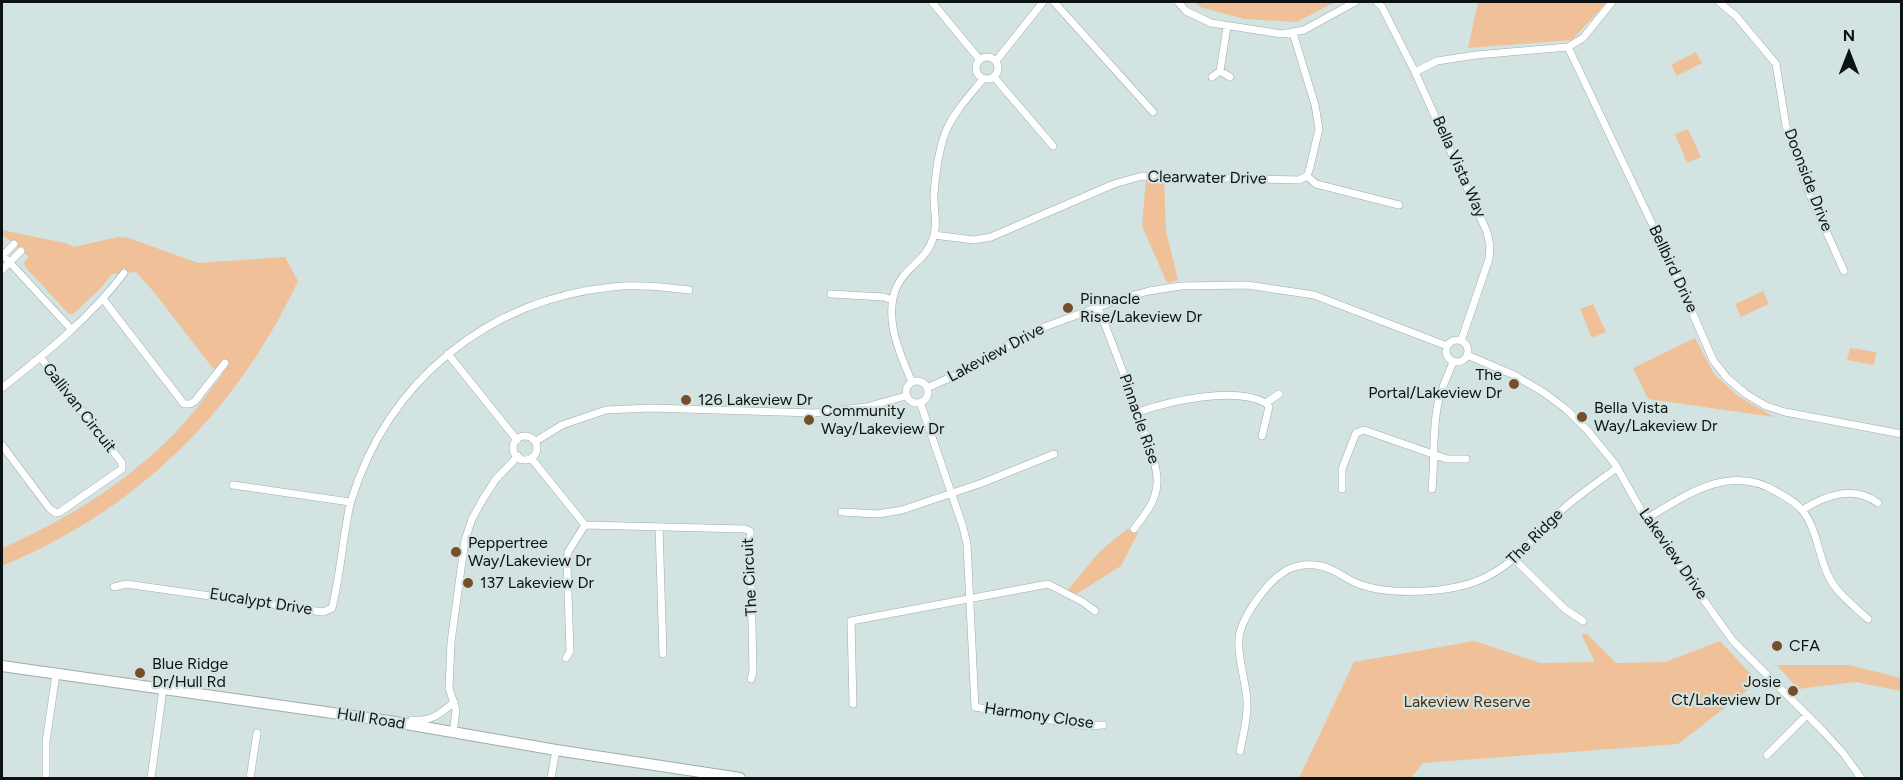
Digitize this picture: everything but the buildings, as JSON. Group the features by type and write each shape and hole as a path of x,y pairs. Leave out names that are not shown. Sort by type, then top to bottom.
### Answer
{"main road":[{"name":"Hull Road","path":"2,666 389,721 556,750 740,778"}],"street":[{"path":"932,2 980,60"},
{"path":"996,62 1043,2"},
{"path":"1054,2 1153,111"},
{"path":"1178,2 1186,11 1198,18 1227,27 1282,34 1304,30 1355,2"},
{"name":"Bella Vista Way","path":"1377,2 1382,7 1415,72 1482,218 1490,246 1490,259 1461,341"},
{"path":"1415,72 1437,61 1476,55 1568,47 1583,38 1612,2"},
{"name":"Doonside Drive","path":"1719,2 1736,16 1776,64 1786,126 1809,193 1844,271"},
{"path":"1212,77 1220,71 1227,27"},
{"path":"1293,33 1315,105 1319,129 1307,176 1316,183 1399,205"},
{"name":"Bellbird Drive","path":"1568,47 1673,268 1713,360 1727,378 1746,394 1766,406 1785,412 1902,434"},
{"path":"991,58 996,62 998,72 994,77 989,80 983,79 977,74 976,66 980,60 991,58"},
{"path":"1220,71 1230,77"},
{"path":"994,77 1053,146"},
{"path":"912,382 898,351 891,315 892,300 899,282 927,252 934,235 936,217 934,197 942,141 952,119 983,79"},
{"name":"Clearwater Drive","path":"934,235 974,240 991,237 1114,184 1142,176 1284,181 1299,180 1307,176"},
{"path":"14,244 2,255 71,329"},
{"path":"2,270 21,251"},
{"path":"2,388 41,358 103,299 124,273"},
{"name":"Lakeview Drive","path":"927,388 976,366 1031,333 1120,299 1181,286 1247,285 1314,295 1447,346"},
{"name":"Eucalypt Drive","path":"114,587 126,584 323,612 332,608 350,502 377,439 393,412 429,369 494,322 534,305 568,295 613,287 663,287 689,290"},
{"path":"831,294 884,297 892,300"},
{"path":"103,299 184,404 195,401 225,363"},
{"name":"Pinnacle Rise","path":"1098,307 1153,456 1157,484 1150,506 1134,529"},
{"path":"1453,341 1461,341 1467,347 1467,355 1463,361 1453,362 1446,355 1447,346 1453,341"},
{"path":"448,354 516,440 514,450 518,456 524,459 531,458 536,453 536,441"},
{"name":"Lakeview Drive","path":"1467,355 1514,375 1543,392 1566,409 1602,447 1617,468 1646,519 1733,641 1843,753 1861,778"},
{"name":"Gallivan Circuit","path":"2,445 54,512 60,512 122,469 122,463 41,358"},
{"path":"1432,489 1435,465 1432,454 1438,402 1453,362"},
{"path":"906,396 912,402 920,402 926,398 927,388 920,382 912,382"},
{"path":"906,396 907,388 912,382"},
{"path":"1266,403 1279,394"},
{"path":"536,441 562,425 606,410 651,408 814,412 866,407 906,396"},
{"path":"1137,412 1168,402 1202,397 1252,399 1266,403 1269,407 1262,436"},
{"path":"920,402 967,544 969,598"},
{"path":"1342,489 1342,469 1356,433 1364,430 1447,459 1466,459"},
{"path":"516,440 526,436 536,441"},
{"path":"843,512 878,514 903,510 981,483 1054,454"},
{"path":"453,733 456,710 449,688 451,642 465,540 472,519 483,499 496,479 518,456"},
{"path":"531,458 585,525 568,552 570,651 566,658"},
{"name":"The Ridge","path":"1240,751 1247,702 1239,637 1257,601 1273,581 1286,570 1316,565 1359,584 1382,589 1427,590 1476,582 1500,571 1564,508 1617,468"},
{"path":"1646,519 1694,490 1714,482 1751,481 1770,487 1802,510 1811,526 1827,574 1835,588 1868,619"},
{"path":"233,485 350,502"},
{"path":"1802,510 1818,500 1845,493 1868,496 1878,503"},
{"name":"The Circuit","path":"585,525 745,529 750,531 753,660 751,679"},
{"path":"659,527 663,654"},
{"path":"1514,559 1565,609 1583,621"},
{"path":"853,704 851,621 1048,584 1095,611"},
{"name":"Harmony Close","path":"969,598 975,707 1086,726 1103,725"},
{"path":"46,778 46,742 56,674"},
{"path":"151,778 163,689"},
{"path":"389,721 401,719 427,721 454,702"},
{"path":"1767,755 1807,715"},
{"path":"250,778 257,733"},
{"path":"551,778 556,750"}],"green space":[{"path":"1195,2 1335,2 1297,22 1244,19 1200,7"},
{"path":"1478,2 1607,2 1572,40 1468,48"},
{"path":"1696,52 1702,63 1677,76 1671,65"},
{"path":"1688,129 1701,157 1687,163 1675,134"},
{"path":"1164,176 1166,231 1178,280 1167,283 1142,226 1146,179"},
{"path":"2,230 65,243 74,247 118,237 129,238 198,263 285,257 298,281 273,329 245,373 213,414 177,452 139,486 96,516 51,543 2,566 2,548 76,510 145,461 185,422 222,375 211,366 136,272 112,274 101,288 73,314 69,314 25,267 24,262 29,257 2,236"},
{"path":"1763,291 1769,304 1741,317 1735,304"},
{"path":"1593,304 1606,332 1592,338 1580,309"},
{"path":"1695,338 1714,374 1738,396 1774,417 1648,399 1633,368"},
{"path":"1850,348 1876,352 1874,365 1847,360"},
{"path":"1127,529 1138,533 1121,566 1075,595 1067,591 1100,551"},
{"name":"Lakeview Reserve","path":"1581,634 1587,634 1616,663 1665,662 1720,641 1758,682 1678,744 1423,763 1411,778 1299,778 1354,662 1475,641 1540,663 1595,662"},
{"path":"1777,665 1849,665 1901,678 1901,691 1855,682 1798,689"}],"place":[{"name":"Pinnacle Rise/Lakeview Dr","path":"1068,308"},
{"name":"The Portal/Lakeview Dr","path":"1514,384"},
{"name":"126 Lakeview Dr","path":"686,400"},
{"name":"Bella Vista Way/Lakeview Dr","path":"1582,417"},
{"name":"Community Way/Lakeview Dr","path":"809,420"},
{"name":"Peppertree Way/Lakeview Dr","path":"456,552"},
{"name":"137 Lakeview Dr","path":"468,583"},
{"name":"CFA","path":"1777,646"},
{"name":"Blue Ridge Dr/Hull Rd","path":"140,673"},
{"name":"Josie Ct/Lakeview Dr","path":"1793,691"}]}
